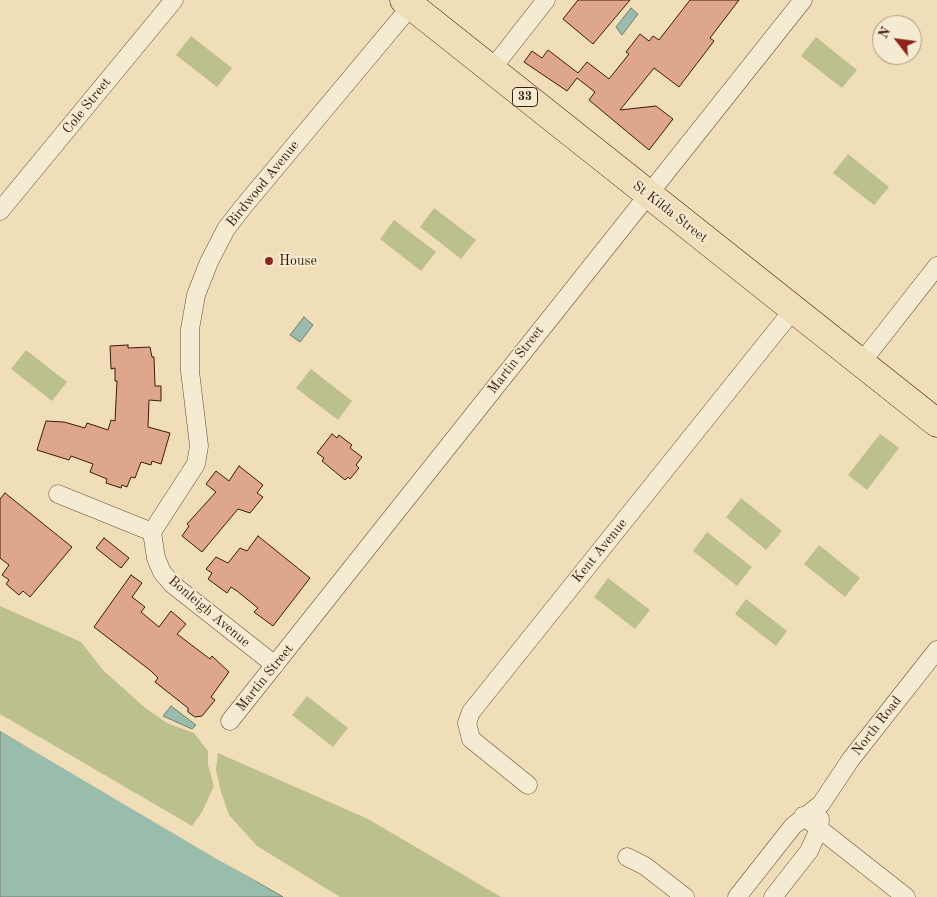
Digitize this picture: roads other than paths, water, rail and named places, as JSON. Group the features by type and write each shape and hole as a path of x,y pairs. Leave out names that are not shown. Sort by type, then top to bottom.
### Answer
{"main road":[{"name":"St Kilda Street","path":"407,3 937,423"}],"street":[{"name":"Cole Street","path":"0,211 174,0"},
{"path":"491,70 546,0"},
{"name":"Martin Street","path":"230,721 803,0"},
{"name":"Birdwood Avenue","path":"152,532 196,464 199,446 190,372 190,329 196,295 209,262 226,229 407,3"},
{"path":"861,363 937,266"},
{"name":"Kent Avenue","path":"528,785 471,739 467,723 471,712 793,310"},
{"path":"58,494 152,532"},
{"name":"Bonleigh Avenue","path":"152,532 156,558 162,572 172,584 275,665"},
{"name":"North Road","path":"737,897 803,816 821,804 851,759 937,650"},
{"name":"North Road","path":"773,897 809,851 819,829 821,804"},
{"path":"803,816 906,897"},
{"path":"627,857 645,866 685,897"}],"place":[{"name":"House","path":"269,261"}]}
